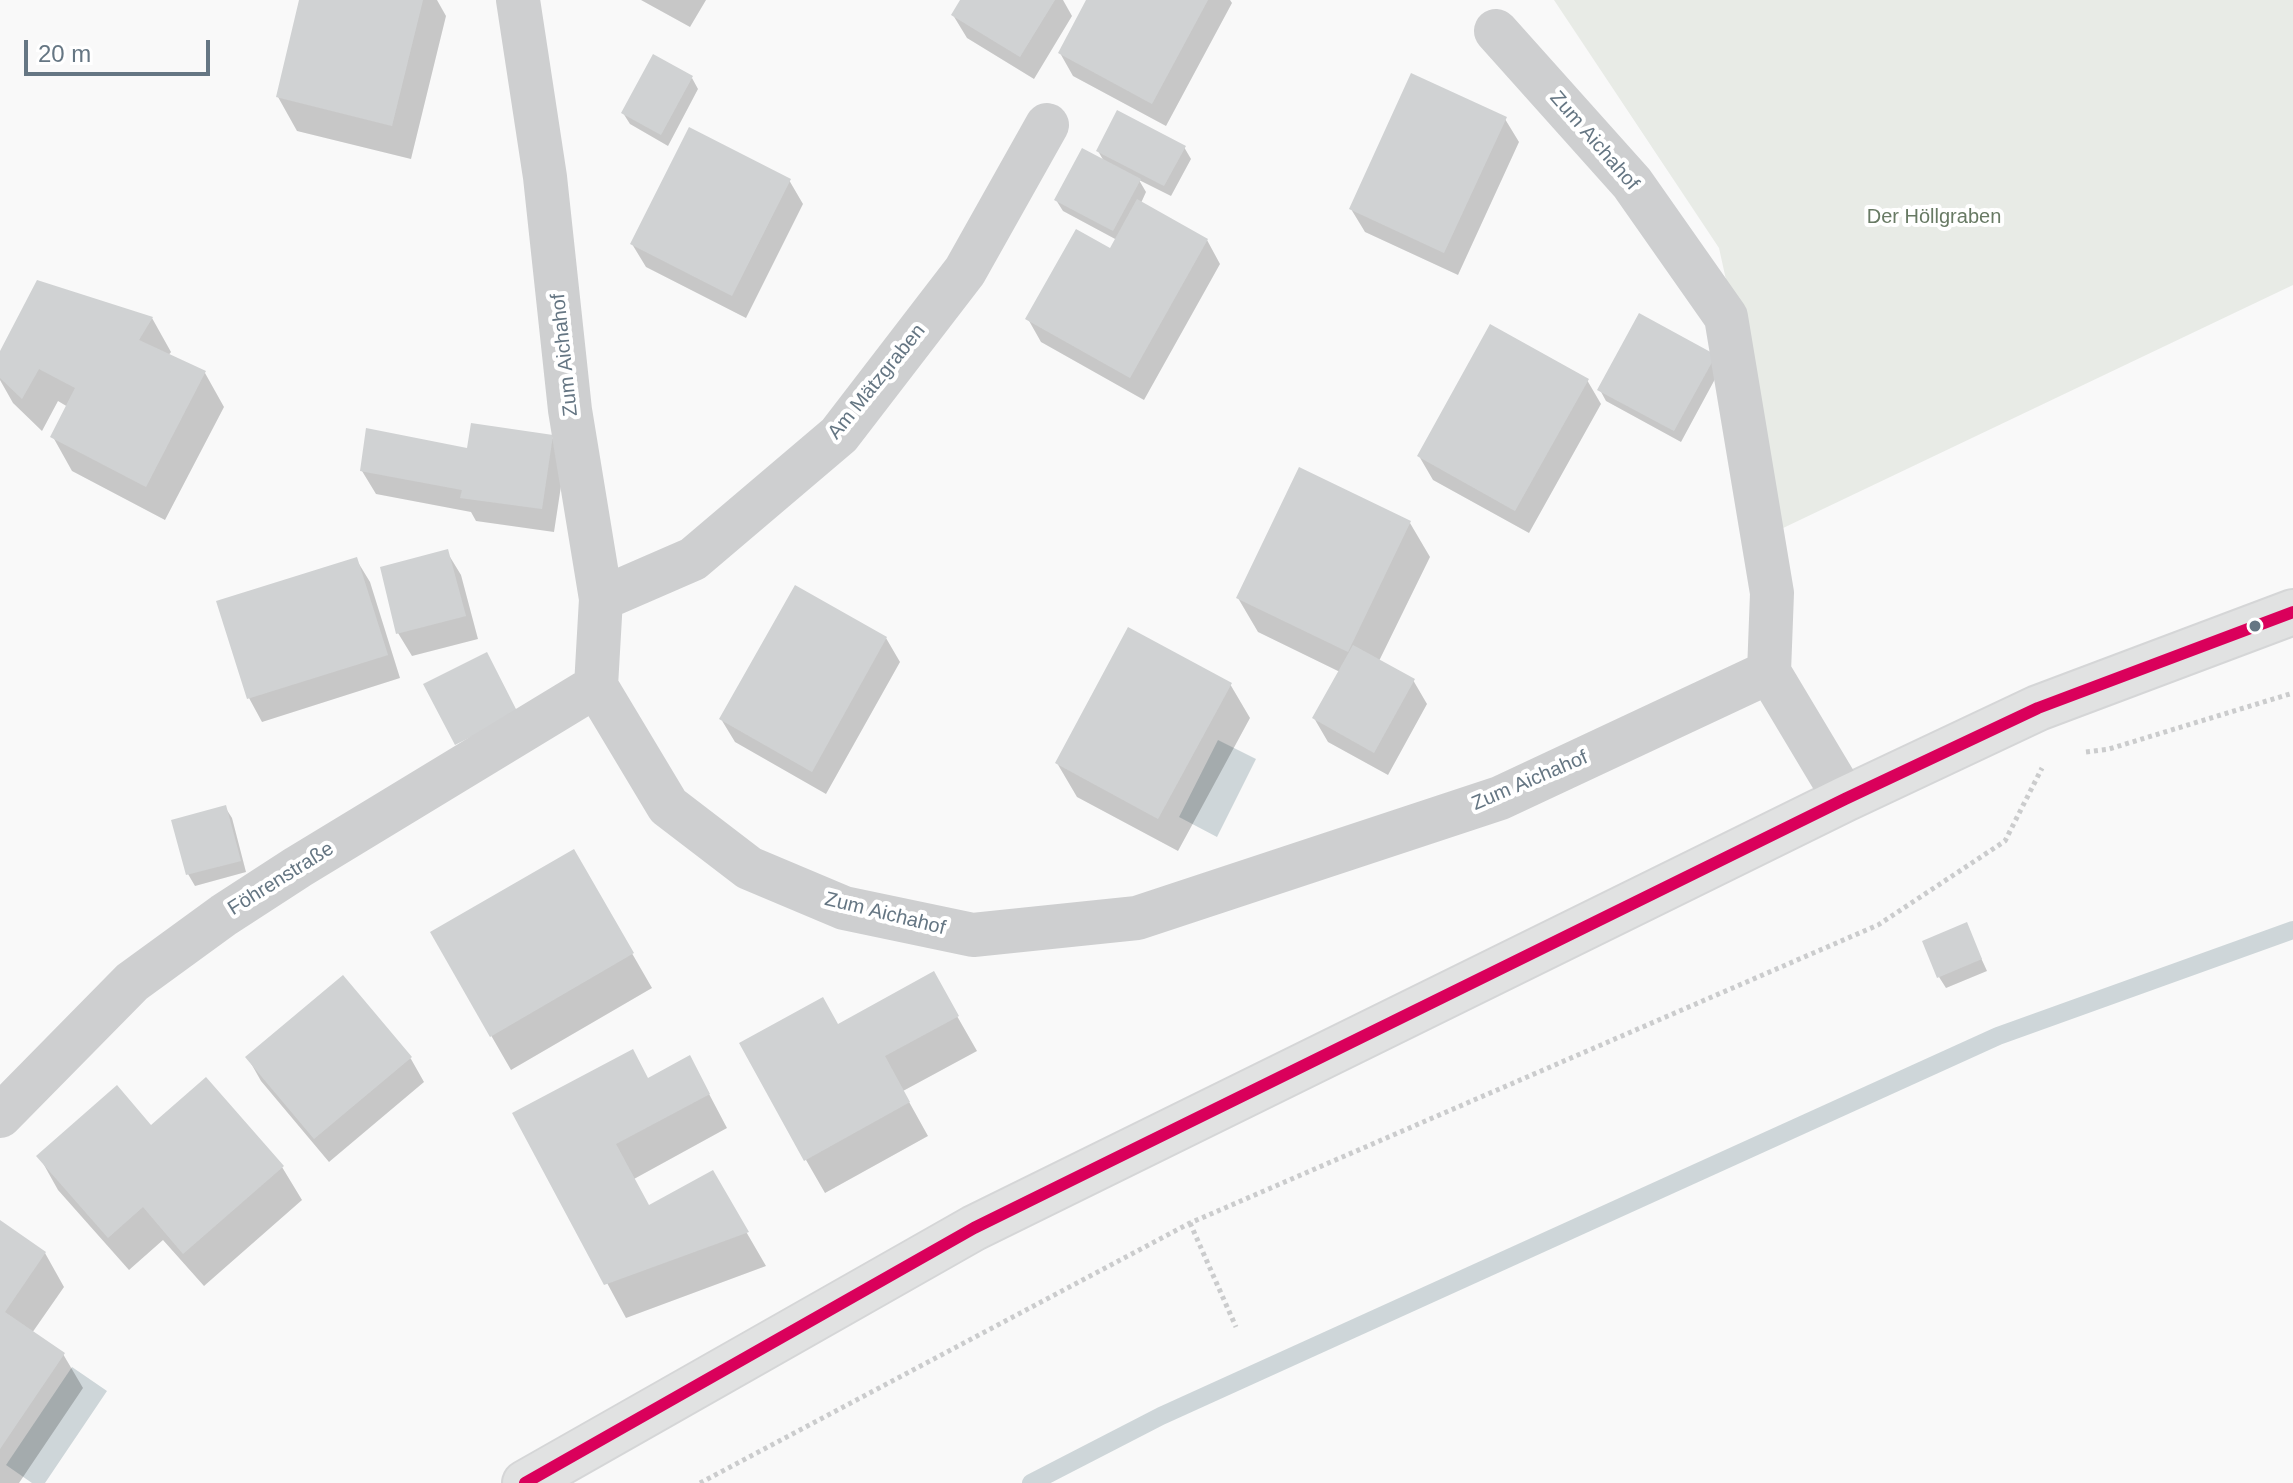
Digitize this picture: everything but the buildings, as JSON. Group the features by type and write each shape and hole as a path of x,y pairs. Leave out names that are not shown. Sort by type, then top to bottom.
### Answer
{"street":[{"name":"Zum Aichahof","path":"518,0 545,177 570,410 601,599 596,686 668,806 749,868 844,908 973,935 1137,918 1500,798 1769,672 1772,593 1726,317 1632,183 1496,31"},
{"name":"Am Mätzgraben","path":"601,599 693,559 839,435 965,271 1047,125"},
{"path":"525,1483 974,1228 1845,799 2038,708 2293,612"},
{"path":"1769,672 1845,799"},
{"name":"Föhrenstraße","path":"0,1116 132,982 224,915 596,686"}],"path":[{"path":"2079,753 2109,749 2293,693"},
{"path":"700,1483 1190,1223 1878,925 2005,841 2048,758"},
{"path":"1190,1223 1236,1327"}],"green space":[{"name":"Der Höllgraben","path":"1554,0 2293,0 2293,285 1781,529 1719,248"}],"shaded area":[{"path":"1218,740 1256,759 1217,837 1179,817"},
{"path":"72,1367 107,1391 45,1483 32,1483 6,1465"}],"waterway":[{"path":"1031,1483 1161,1416 1998,1036 2293,930"}],"transit line":[{"path":"525,1483 974,1228 1845,799 2038,708 2293,612"}]}
